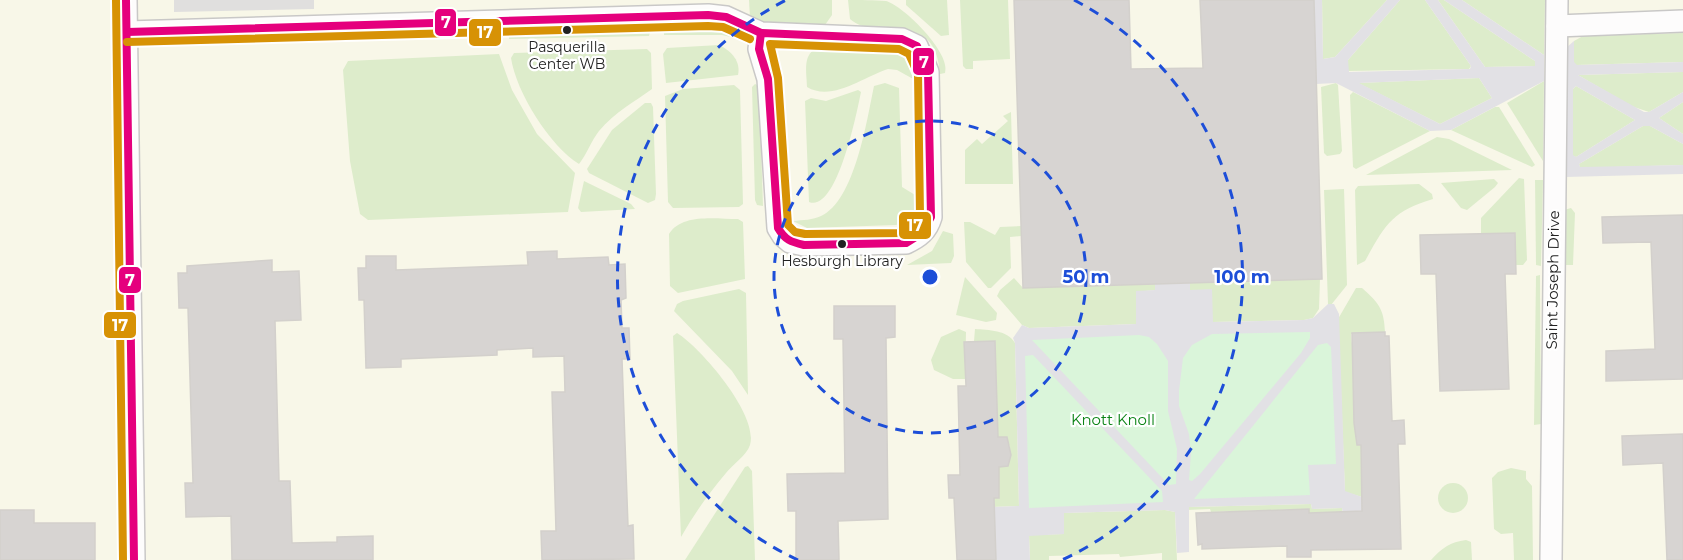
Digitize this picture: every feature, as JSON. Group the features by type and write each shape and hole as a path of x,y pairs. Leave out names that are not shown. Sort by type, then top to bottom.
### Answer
{"street":[{"path":"126,0 134,560"},
{"name":"Saint Joseph Drive","path":"1551,560 1557,0"},
{"path":"127,32 708,15 726,17 761,33 902,39 917,46 928,72 931,217 925,232 906,243 804,245 783,236 778,228 768,79 759,49 761,33"},
{"path":"1557,26 1683,21"}],"shaded area":[{"path":"0,0 1683,0 1683,560 0,560"},
{"path":"174,0 314,0 314,9 174,12"},
{"path":"1314,0 1322,0 1323,59 1335,57 1387,0 1400,0 1348,60 1349,72 1470,69 1471,66 1425,0 1438,0 1485,67 1535,66 1535,61 1444,0 1462,0 1544,55 1544,81 1451,130 1430,131 1336,83 1316,84","holes":["1479,78 1492,98 1440,124 1359,83"]},
{"path":"1574,41 1574,62 1577,65 1683,62 1683,72 1578,75 1644,112 1649,112 1683,92 1683,102 1659,118 1683,134 1683,144 1650,126 1643,126 1579,164 1580,167 1683,165 1683,174 1565,177 1566,48","holes":["1576,86 1635,120 1576,157 1573,155 1573,89"]},
{"path":"1190,283 1190,290 1212,289 1213,322 1304,320 1313,318 1328,304 1334,304 1339,314 1345,491 1362,497 1364,514 1343,515 1342,508 1312,509 1311,504 1189,507 1189,552 1177,553 1175,512 1165,510 1064,513 1064,534 1029,536 1030,560 995,560 992,507 1019,506 1015,343 1013,338 1022,325 1029,328 1136,324 1136,291 1155,290 1155,284","holes":["1310,332 1310,338 1301,353 1192,481 1189,480 1191,453 1189,434 1179,406 1183,358 1192,345 1212,334","1139,335 1149,337 1157,344 1168,361 1168,411 1177,449 1176,484 1169,485 1032,340","1327,343 1331,347 1336,464 1308,465 1310,495 1194,499 1318,345","1033,355 1162,491 1163,502 1029,508 1025,356"]}],"green space":[{"path":"749,0 832,0 832,15 825,25 796,27 768,24 750,18"},
{"path":"848,0 886,1 904,12 934,43 941,54 945,73 940,74 936,53 928,40 917,33 861,25 850,19"},
{"path":"906,0 947,0 949,35 941,36 906,5"},
{"path":"960,0 1008,0 1010,59 973,61 973,69 966,69 963,66"},
{"path":"1322,0 1387,0 1335,57 1323,59"},
{"path":"1400,0 1425,0 1471,66 1469,69 1348,71 1348,60"},
{"path":"1438,0 1444,0 1535,61 1535,66 1485,67"},
{"path":"1462,0 1545,0 1544,55"},
{"path":"710,26 726,31 735,38 722,35 664,35 664,28"},
{"path":"651,28 649,36 509,39 509,33"},
{"path":"1683,33 1683,62 1576,65 1574,63 1574,41 1583,36"},
{"path":"719,45 734,57 739,70 738,75 666,83 663,54 667,48"},
{"path":"647,49 651,53 652,89 605,124 579,164 557,145 536,117 514,72 511,58 514,53"},
{"path":"816,49 900,51 914,62 915,80 897,70 888,69 848,87 827,92 817,91 807,87 806,71 807,60"},
{"path":"499,54 512,90 537,134 575,173 568,212 368,220 360,214 350,161 343,70 348,61"},
{"path":"1683,72 1683,92 1649,112 1631,106 1578,75"},
{"path":"1479,78 1492,98 1440,124 1358,83"},
{"path":"1544,81 1543,161 1507,103"},
{"path":"885,83 899,88 902,187 920,198 917,212 906,222 896,225 807,228 793,221 821,216 833,207 843,194 858,158 874,86"},
{"path":"1336,83 1338,85 1342,151 1340,154 1327,156 1324,153 1321,87"},
{"path":"755,84 759,86 763,206 757,205 755,200 752,87"},
{"path":"734,85 740,90 743,204 739,207 673,208 668,202 665,96 683,89"},
{"path":"1576,86 1635,120 1576,157 1573,156 1573,89"},
{"path":"858,90 861,92 855,119 837,177 819,201 809,202 805,101 811,98 826,101"},
{"path":"1353,92 1430,131 1356,169 1353,167 1350,95"},
{"path":"1683,102 1683,134 1659,118"},
{"path":"645,103 651,103 653,107 656,194 655,200 648,203 589,173 587,169 612,130"},
{"path":"1499,107 1535,165 1532,167 1451,130"},
{"path":"1011,112 1013,184 965,184 965,150 977,139 982,144 1008,121 1003,116"},
{"path":"1643,126 1650,126 1683,144 1683,165 1580,168 1579,164"},
{"path":"1437,137 1449,139 1512,170 1366,175"},
{"path":"1519,178 1524,179 1527,260 1523,265 1516,265 1514,233 1481,233 1481,218"},
{"path":"1494,179 1498,183 1495,187 1467,210 1461,208 1441,183"},
{"path":"1535,180 1543,180 1541,266 1536,265"},
{"path":"584,181 631,204 635,209 581,212 578,208"},
{"path":"1419,184 1432,194 1433,199 1399,214 1384,229 1365,261 1357,265 1355,190 1358,186"},
{"path":"1344,189 1347,285 1331,305 1328,304 1324,190"},
{"path":"1571,208 1575,213 1573,265 1564,265 1564,210"},
{"path":"738,219 743,222 745,279 678,293 670,286 669,234 675,227 691,220"},
{"path":"964,222 970,222 995,235 1000,227 1021,226 1021,236 1010,237 1011,268 991,288 988,288 966,262"},
{"path":"943,231 953,234 954,256 951,263 907,265 932,251"},
{"path":"1540,275 1541,424 1534,425 1536,276"},
{"path":"965,277 997,313 996,320 986,322 956,315"},
{"path":"1014,278 1023,288 1155,284 1155,290 1136,292 1137,324 1029,328 1022,325 997,296 1000,290"},
{"path":"1320,279 1319,309 1313,318 1304,320 1212,322 1190,290 1190,283"},
{"path":"1356,288 1362,288 1380,307 1385,332 1351,334 1352,345 1355,346 1353,374 1357,445 1363,445 1362,497 1345,492 1338,319"},
{"path":"739,289 746,293 748,395 732,371 674,311 677,304 683,301"},
{"name":"Knott Knoll","path":"1328,325 1333,333 1341,498 1024,512 1019,335"},
{"path":"959,329 966,332 965,379 953,379 934,370 931,360 941,337"},
{"path":"975,329 1003,333 1015,343 1019,506 992,507 992,498 999,497 999,467 1008,466 1010,446 1007,444 1007,437 998,437 995,341 974,341"},
{"path":"677,333 700,353 726,383 746,417 750,432 748,449 714,488 681,537 673,336"},
{"path":"748,466 752,471 755,560 685,560 745,467"},
{"path":"1511,468 1526,471 1526,479 1532,486 1533,560 1514,560 1513,533 1501,534 1494,529 1492,478 1498,472"},
{"path":"1453,483 1464,487 1468,498 1464,509 1453,513 1442,509 1438,498 1442,487"},
{"path":"1311,504 1312,509 1342,508 1343,515 1309,513 1308,509 1211,512 1210,509 1187,510 1189,507"},
{"path":"1165,510 1175,512 1177,560 1162,560 1162,553 1120,557 1119,554 1049,556 1049,560 1030,560 1029,535 1064,534 1063,513"},
{"path":"1466,540 1471,542 1472,560 1431,560 1447,546"}],"building":[{"path":"1014,0 1129,0 1131,69 1203,68 1200,0 1314,0 1322,279 1023,288"},
{"path":"1683,215 1683,379 1606,381 1606,351 1655,349 1651,242 1603,243 1602,217"},
{"path":"1515,233 1516,274 1505,274 1509,389 1440,391 1436,274 1421,274 1420,235"},
{"path":"557,251 557,259 608,257 609,265 625,264 626,298 621,300 622,328 629,328 630,359 622,359 628,526 633,525 634,559 542,560 541,531 556,531 552,392 565,392 564,356 533,357 533,348 497,350 497,355 401,359 401,367 366,368 364,300 359,300 358,268 366,268 366,256 396,256 396,270 528,265 527,252"},
{"path":"272,260 272,272 299,271 301,320 275,321 279,481 290,481 292,543 337,542 337,537 373,536 373,560 232,560 231,516 186,517 185,483 193,483 188,308 179,308 178,273 187,273 187,266"},
{"path":"834,306 895,306 895,337 886,338 888,519 838,521 839,560 796,560 796,511 788,511 787,474 845,473 843,339 834,339"},
{"path":"1385,332 1385,336 1389,336 1392,421 1404,420 1405,444 1398,444 1401,549 1311,550 1311,557 1287,557 1287,546 1202,549 1202,544 1198,545 1196,513 1309,509 1309,513 1362,511 1361,445 1357,445 1354,423 1352,333"},
{"path":"995,341 998,437 1007,437 1011,455 1008,466 999,467 999,498 994,498 996,560 957,560 954,498 949,498 948,475 960,475 958,386 966,386 964,342"},
{"path":"1683,434 1683,560 1667,560 1663,463 1623,465 1622,436"},
{"path":"0,510 34,510 34,523 95,523 95,560 0,560"}],"transit line":[{"name":"17","path":"116,0 123,560"},
{"name":"7","path":"126,0 134,560"},
{"name":"7","path":"127,32 708,15 726,17 761,33"},
{"name":"17","path":"127,42 708,26 723,27 750,39"},
{"name":"7","path":"761,33 902,39 917,46 928,72 931,217 922,233 906,243 804,245 783,235 778,228 768,79 759,49 761,33"},
{"name":"17","path":"770,44 899,49 909,54 918,74 920,215 915,225 903,233 805,234 795,232 788,225 778,78 770,44"}],"place":[{"name":"Pasquerilla Center WB","path":"567,30"},
{"name":"Hesburgh Library","path":"842,244"}]}
